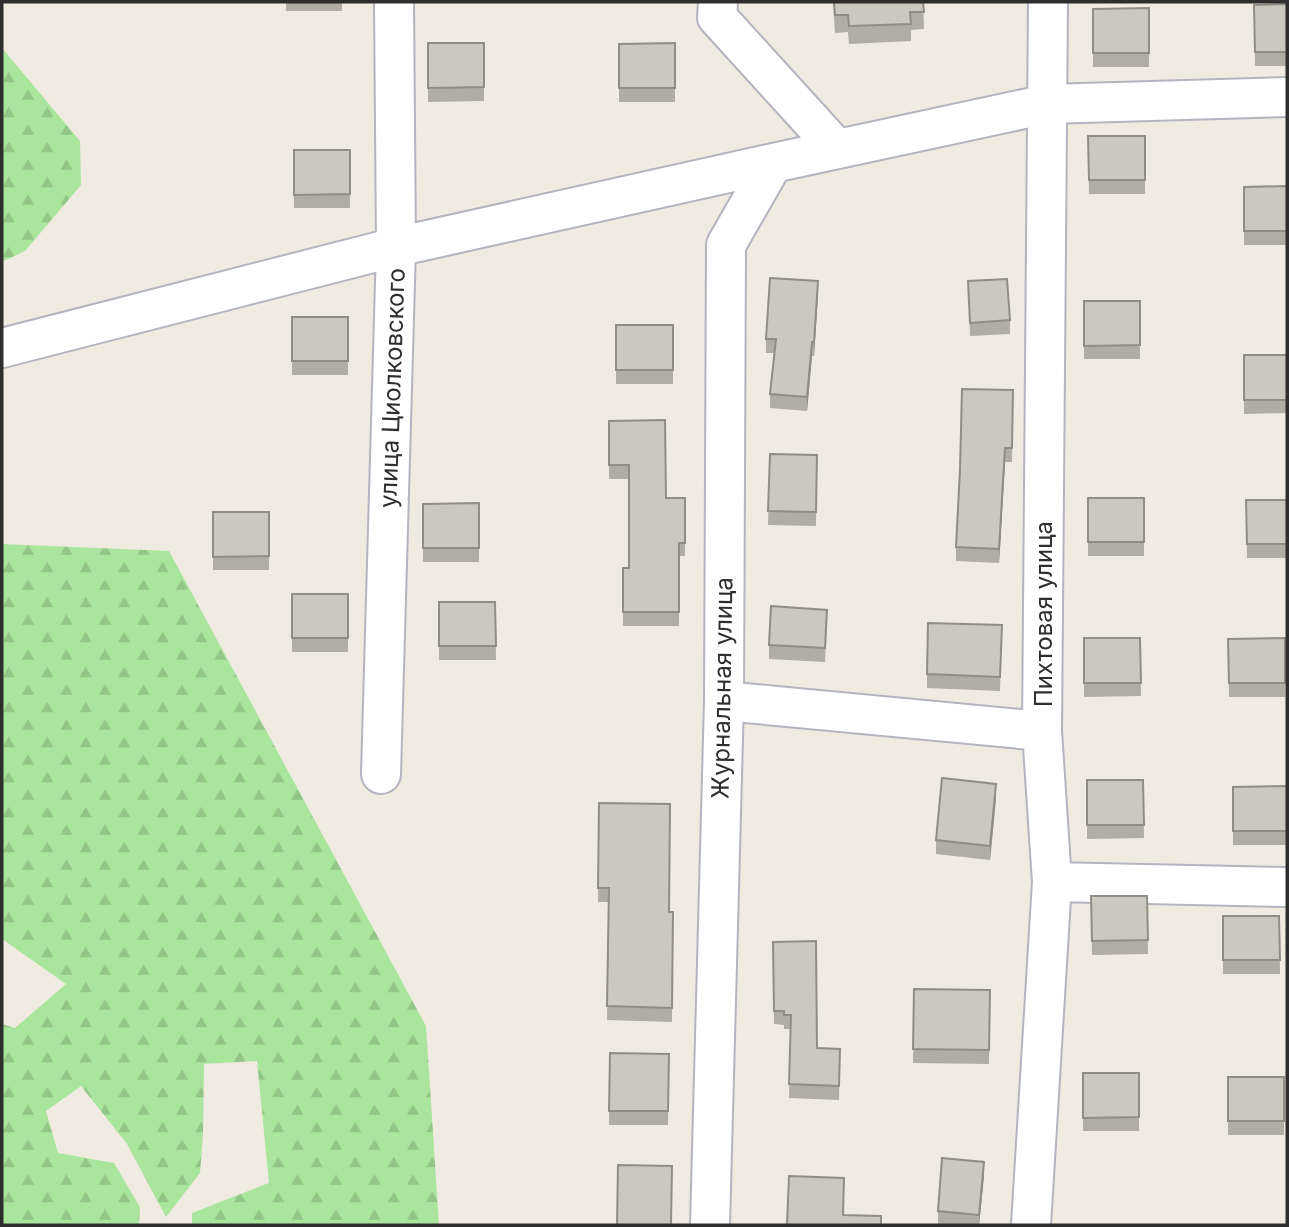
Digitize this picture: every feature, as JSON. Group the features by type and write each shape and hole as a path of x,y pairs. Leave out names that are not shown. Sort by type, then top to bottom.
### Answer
{"street":[{"name":"улица Циолковского","path":"381,774 396,247 394,2"},
{"path":"718,2 717,17 837,149"},
{"name":"Пихтовая улица","path":"1031,1225 1052,882 1042,731 1048,2"},
{"path":"2,348 396,247 1047,104 1287,97"},
{"name":"Журнальная улица","path":"710,1225 723,701 726,245 773,163"},
{"path":"723,701 1042,731"},
{"path":"1052,882 1287,887"}],"green space":[{"path":"2,48 80,141 81,185 25,251 2,262"},
{"path":"2,544 169,551 426,1026 439,1225 192,1225 192,1213 269,1183 257,1061 204,1064 200,1173 166,1217 127,1144 81,1086 46,1111 58,1153 114,1163 140,1207 139,1225 2,1225 2,1024 15,1028 66,984 2,939"}],"building":[{"path":"834,2 923,2 924,12 910,12 911,24 849,26 848,15 835,15"},
{"path":"1287,4 1287,52 1255,52 1254,5"},
{"path":"1149,8 1149,53 1093,53 1093,9"},
{"path":"428,43 484,43 484,87 428,88"},
{"path":"675,43 675,88 619,88 619,44"},
{"path":"1088,136 1145,136 1145,180 1089,180"},
{"path":"294,150 350,150 350,194 294,195"},
{"path":"1287,186 1287,231 1244,231 1244,187"},
{"path":"770,278 818,281 807,397 770,394 776,339 766,339"},
{"path":"1007,279 1010,320 970,323 968,281"},
{"path":"1084,301 1140,301 1140,345 1084,346"},
{"path":"292,317 348,317 348,361 292,361"},
{"path":"616,325 673,325 673,370 616,370"},
{"path":"1244,355 1287,355 1287,400 1244,400"},
{"path":"962,389 1013,390 1012,448 1005,448 999,549 956,547"},
{"path":"665,420 666,498 685,498 685,543 679,543 679,612 623,612 623,568 629,568 629,465 609,465 609,421"},
{"path":"770,454 817,455 816,512 768,511"},
{"path":"1088,498 1144,498 1144,542 1088,542"},
{"path":"1246,500 1287,500 1287,544 1247,544"},
{"path":"479,503 479,548 423,548 423,504"},
{"path":"213,512 269,512 269,556 213,557"},
{"path":"292,594 348,594 348,638 292,638"},
{"path":"439,602 495,602 496,646 439,646"},
{"path":"771,606 827,610 825,648 769,645"},
{"path":"928,623 1002,625 1000,677 927,674"},
{"path":"1084,638 1140,638 1141,683 1084,683"},
{"path":"1285,638 1285,683 1229,683 1228,639"},
{"path":"942,778 996,784 990,846 936,840"},
{"path":"1087,780 1143,780 1144,825 1087,825"},
{"path":"1287,786 1287,831 1233,831 1233,787"},
{"path":"599,803 670,804 672,1008 607,1006 609,888 598,888"},
{"path":"1091,896 1147,896 1148,940 1092,941"},
{"path":"1223,916 1279,916 1280,960 1223,960"},
{"path":"816,941 817,1048 840,1049 839,1086 789,1084 791,1015 784,1015 784,1011 774,1011 773,942"},
{"path":"914,989 990,990 989,1050 913,1049"},
{"path":"610,1053 669,1054 668,1111 609,1111"},
{"path":"1083,1073 1139,1073 1139,1117 1083,1118"},
{"path":"1228,1077 1284,1077 1284,1121 1228,1121"},
{"path":"942,1158 984,1162 979,1215 938,1211"},
{"path":"618,1165 672,1166 671,1225 617,1225"},
{"path":"789,1176 844,1178 843,1215 881,1216 881,1225 787,1225"}]}
